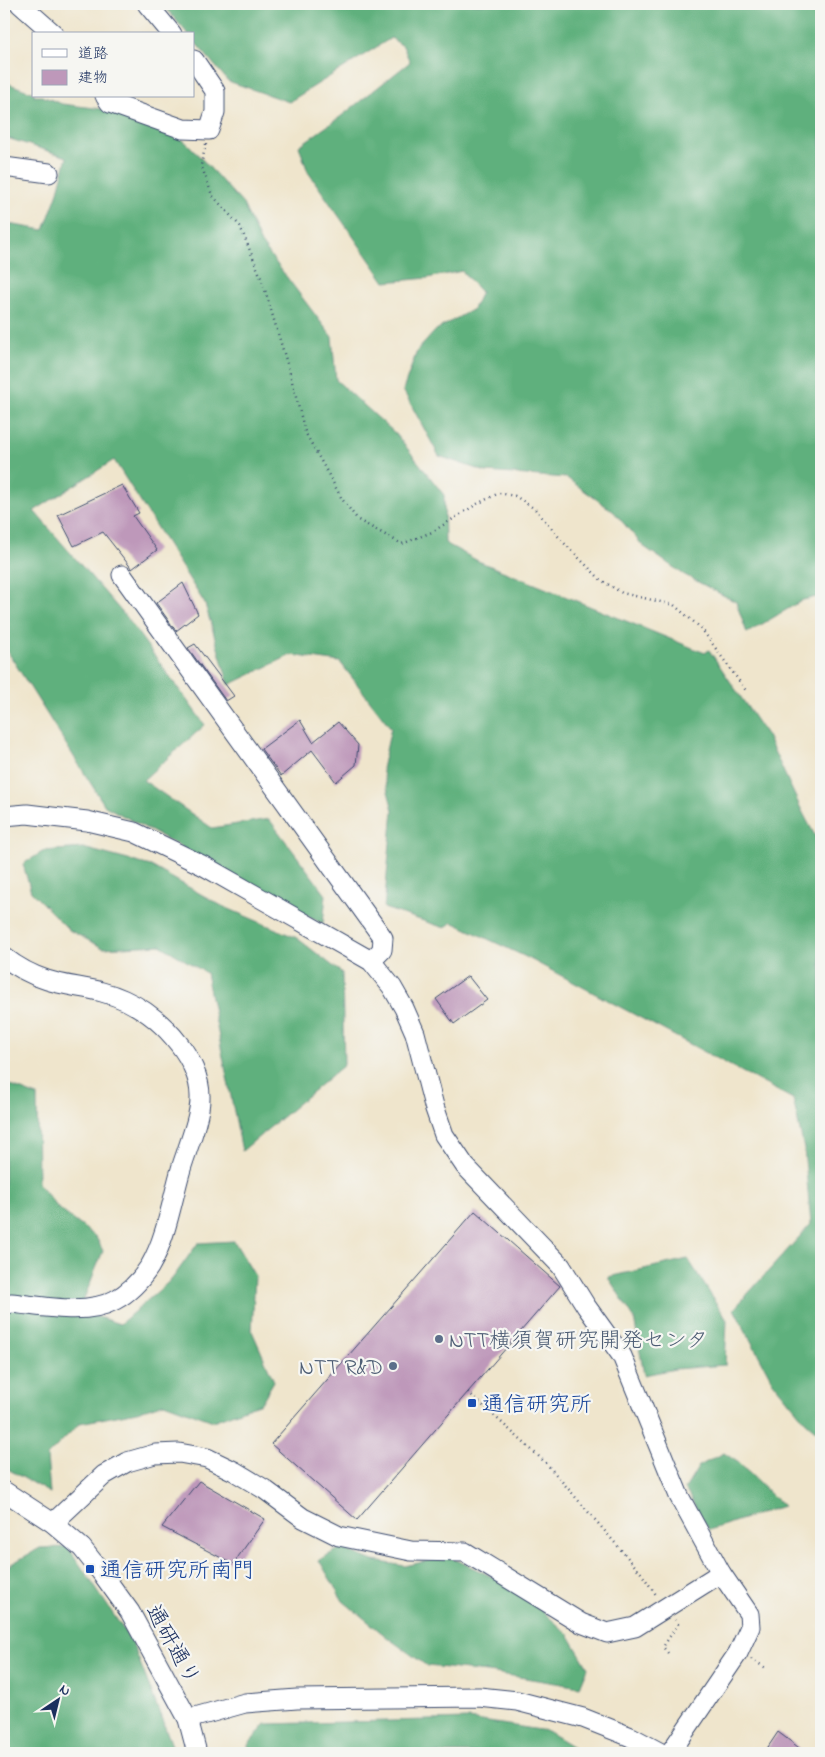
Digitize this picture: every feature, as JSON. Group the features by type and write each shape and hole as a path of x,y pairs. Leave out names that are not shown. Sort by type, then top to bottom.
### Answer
{"street":[{"path":"20,4 52,32"},
{"path":"147,4 170,32"},
{"path":"106,98 110,102 183,129 208,130 215,112 215,91 195,61"},
{"path":"4,167 49,173"},
{"path":"122,575 383,938 382,950 371,961"},
{"path":"4,816 27,814 87,821 134,832 204,866 371,961 392,987 404,1008 414,1033 444,1135 465,1166 562,1266 586,1306 622,1356 679,1496 721,1573 749,1614 750,1627 738,1653 670,1753"},
{"path":"4,957 23,970 47,980 103,992 134,1003 158,1022 179,1043 190,1060 197,1078 200,1097 197,1117 163,1235 151,1265 138,1284 115,1301 100,1305 74,1309 11,1303 4,1305"},
{"path":"53,1523 104,1475 127,1462 156,1454 179,1453 208,1458 234,1471 264,1489 303,1518 339,1536 411,1551 465,1552 581,1623 607,1633 635,1627 721,1573"},
{"name":"通研通り","path":"4,1491 53,1523 82,1548 130,1612 188,1719 197,1753"},
{"path":"188,1719 245,1702 479,1697 517,1701 583,1718 631,1737 660,1753"}],"path":[{"path":"208,130 201,166 212,195 240,226 262,280 305,432 342,499 358,520 402,544 432,532 477,504 500,493 515,496 535,509 563,542 602,580 622,593 674,606 701,628 748,692"},
{"path":"468,1392 546,1463 641,1573 678,1624 663,1647 668,1653"}],"green space":[{"path":"162,4 821,4 821,596 803,600 747,633 736,602 683,574 643,546 614,512 567,478 486,472 439,456 403,390 417,351 436,330 473,309 481,292 462,271 428,278 385,282 308,172 299,146 340,117 410,62 403,46 391,38 289,102 228,81 195,42 195,32 186,32"},
{"path":"4,82 32,92 32,98 47,98 62,104 118,111 163,123 190,146 243,204 261,243 332,337 336,380 396,434 444,495 445,543 478,561 705,653 709,650 767,736 821,847 821,1435 805,1421 773,1382 734,1309 811,1224 804,1149 793,1099 528,958 452,922 445,928 384,908 393,810 382,769 391,728 340,662 291,655 229,685 205,604 114,460 34,511 127,618 205,725 143,780 212,828 269,819 326,895 323,924 105,806 4,646 4,227 8,224 44,230 57,195 67,157 4,137"},
{"path":"83,848 151,866 222,906 297,938 342,973 344,1065 242,1151 206,973 160,945 103,948 69,930 31,892 23,864 44,851"},
{"path":"4,1083 37,1096 38,1183 58,1208 96,1237 103,1251 79,1311 120,1324 172,1279 198,1243 234,1241 255,1276 252,1331 274,1381 261,1403 213,1421 164,1403 137,1412 80,1423 47,1456 50,1493 4,1467 4,1275 6,1267 4,1264"},
{"path":"688,1259 727,1320 725,1365 675,1369 644,1375 634,1318 608,1277"},
{"path":"724,1453 739,1463 783,1506 709,1530 685,1489 699,1466"},
{"path":"68,1547 132,1642 175,1753 4,1753 4,1568 40,1548"},
{"path":"341,1548 374,1561 405,1566 448,1556 516,1588 568,1634 588,1668 580,1687 488,1672 427,1666 388,1638 343,1601 319,1560"},
{"path":"469,1719 547,1731 577,1749 578,1753 249,1753 248,1745 266,1724"}],"building":[{"path":"122,485 139,513 133,516 157,550 132,569 103,532 74,546 58,515"},
{"path":"183,583 198,614 176,631 156,603"},
{"path":"195,644 234,696 226,701 188,648"},
{"path":"300,720 313,742 338,722 358,745 356,765 336,782 312,750 281,776 261,749"},
{"path":"468,976 487,1000 454,1024 436,999"},
{"name":"NTT横須賀研究開発センタ","path":"475,1211 560,1286 357,1520 271,1444"},
{"path":"199,1481 265,1519 233,1564 162,1527"},
{"path":"778,1732 806,1753 764,1753"}],"place":[{"name":"NTT横須賀研究開発センタ","path":"439,1339"},
{"name":"NTT R&D","path":"393,1366"},
{"name":"通信研究所","path":"472,1403"},
{"name":"通信研究所南門","path":"90,1569"}]}
